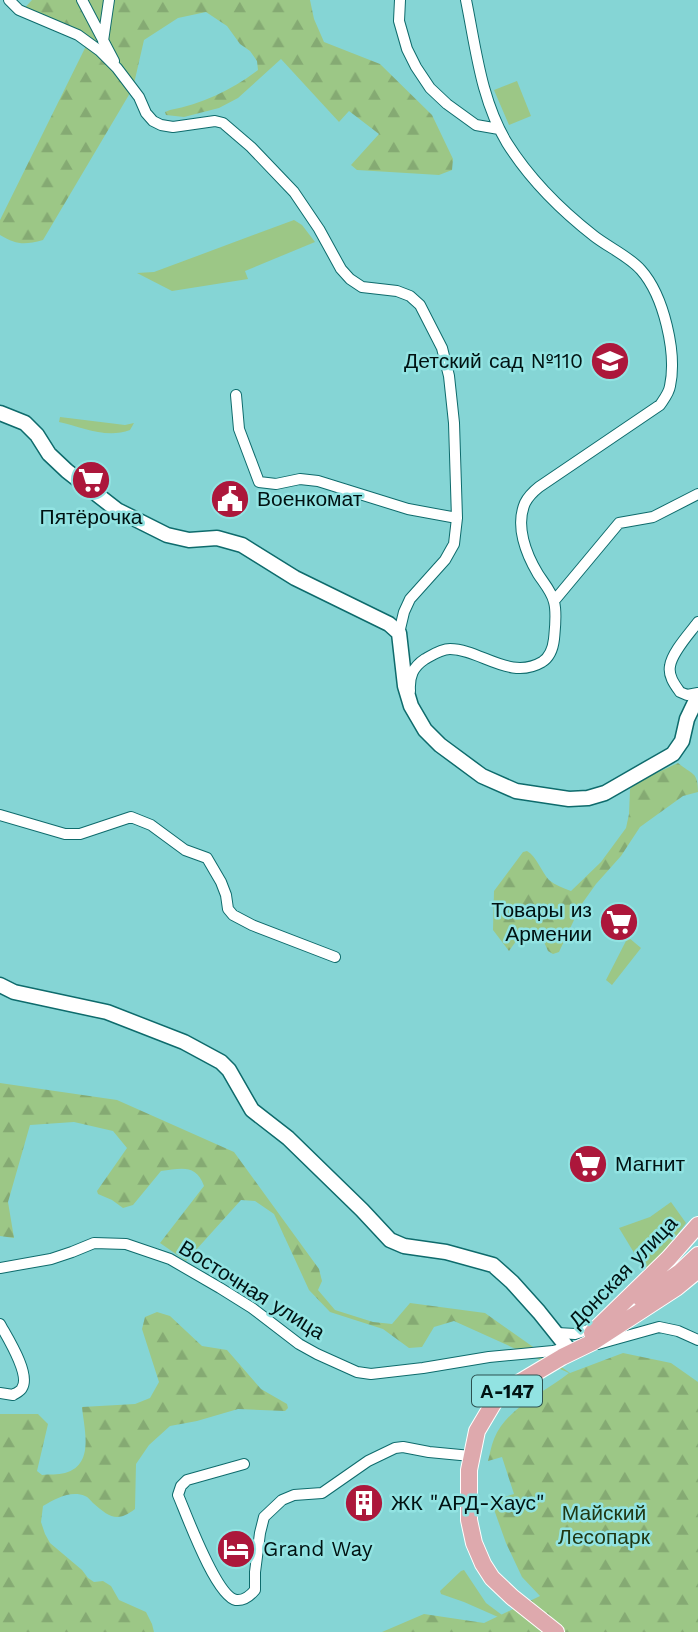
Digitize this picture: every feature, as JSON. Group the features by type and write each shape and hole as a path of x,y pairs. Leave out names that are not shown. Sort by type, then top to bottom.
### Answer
{"main road":[{"name":"Донская улица","path":"573,1349 669,1258 698,1225"},
{"name":"А-147","path":"556,1632 492,1578 474,1543 469,1520 468,1495 471,1456 477,1431 496,1399 573,1349 680,1272 698,1255"},
{"name":"А-147","path":"573,1349 593,1342 676,1288 698,1270"}],"street":[{"path":"9,0 19,10 78,35 100,51 139,97 153,121 173,127 216,121 223,123 294,191 341,270 350,279 362,287 403,293 420,305 442,348 449,376 454,423 457,518 454,544 445,560 410,599 399,633 405,686 411,706 425,730 440,746 482,776 512,790 569,799 588,798 605,793 673,754 682,741 687,719 698,694 687,695 680,692 671,678 670,666 675,653 698,622"},
{"path":"82,0 117,68"},
{"path":"103,41 109,0"},
{"path":"400,0 400,21 407,48 430,88 476,125 499,129"},
{"path":"411,706 412,672 426,659 447,649 464,651 489,662 512,667 543,661 552,650 554,601 526,550 521,526 525,502 539,486 660,405 670,387 671,341 649,280 640,268 594,236 549,194 523,165 499,129 482,82 466,0"},
{"path":"236,395 239,429 259,482 276,484 300,479 318,481 408,509 457,518"},
{"path":"0,413 24,423 66,471 117,510 167,534 189,540 217,538 242,545 295,578 389,624 399,633"},
{"path":"554,601 619,523 653,517 698,494"},
{"path":"0,815 65,834 80,834 131,817 151,825 185,850 207,858 221,882 228,909 233,915 335,957"},
{"path":"0,985 14,992 107,1012 184,1042 221,1062 229,1070 252,1110 288,1138 390,1240 404,1247 446,1252 493,1265 573,1349"},
{"name":"Восточная улица","path":"0,1268 51,1259 94,1243 126,1244 170,1259 200,1276 252,1308 299,1344 317,1354 357,1372 371,1374 489,1357 573,1349 659,1327 698,1340"},
{"path":"0,1324 20,1362 24,1382 22,1388 13,1395 0,1393"},
{"path":"557,1333 575,1334 601,1325"},
{"path":"244,1464 187,1480 178,1495 213,1576 225,1594 234,1600 249,1597 255,1591 264,1517 282,1500 294,1494 322,1493 368,1461 395,1448 471,1456"}],"green space":[{"path":"32,0 310,0 314,19 324,42 380,64 432,115 453,159 452,170 439,175 357,170 351,165 379,134 349,111 339,122 281,59 238,98 219,108 184,117 166,115 165,112 170,110 216,95 258,70 257,61 250,51 240,44 227,26 206,12 178,18 144,40 133,88 43,240 26,243 11,241 0,235 0,220 88,42 20,13"},
{"path":"517,81 531,116 509,125 494,90"},
{"path":"294,220 302,225 315,242 245,271 248,279 172,291 137,273 154,272"},
{"path":"60,417 125,425 134,423 130,430 103,433 59,422"},
{"path":"678,763 695,777 698,792 683,796 640,827 621,856 581,905 559,952 553,954 548,951 540,933 531,929 519,937 509,951 493,930 494,891 523,852 527,851 534,857 549,880 571,891 601,862 626,828 630,789 637,782"},
{"path":"628,937 641,948 612,985 606,980"},
{"name":"Майский Лесопарк","path":"0,1083 117,1100 234,1152 319,1269 322,1281 318,1290 335,1310 373,1322 392,1324 410,1303 485,1313 570,1373 623,1353 671,1363 698,1382 698,1632 382,1632 424,1614 484,1623 540,1596 522,1577 491,1501 514,1494 502,1457 488,1461 494,1439 508,1418 527,1401 569,1373 454,1321 434,1327 422,1347 409,1348 383,1329 330,1312 309,1290 274,1214 255,1201 241,1200 186,1261 160,1243 204,1186 201,1179 187,1169 161,1171 133,1205 123,1208 97,1191 127,1148 113,1131 74,1122 30,1125 8,1202 14,1238 0,1236"},
{"path":"671,1202 686,1223 646,1270 619,1228 650,1217"},
{"path":"157,1312 170,1316 202,1346 227,1350 261,1389 287,1404 288,1408 285,1411 238,1409 170,1426 149,1445 136,1464 135,1509 123,1516 109,1515 80,1494 63,1496 43,1506 41,1522 50,1543 88,1578 94,1582 103,1581 111,1586 119,1600 146,1612 154,1632 0,1632 0,1414 38,1414 48,1424 37,1471 42,1475 62,1474 74,1469 81,1462 86,1445 82,1407 135,1404 150,1398 159,1382 142,1329 145,1317"},
{"path":"464,1570 486,1603 514,1624 441,1594 440,1591"}],"place":[{"name":"Детский сад №110","path":"610,361"},
{"name":"Пятёрочка","path":"91,480"},
{"name":"Военкомат","path":"230,499"},
{"name":"Товары из Армении","path":"619,922"},
{"name":"Магнит","path":"588,1164"},
{"name":"ЖК \"АРД-Хаус\"","path":"364,1503"},
{"name":"Grand Way","path":"236,1549"}]}
